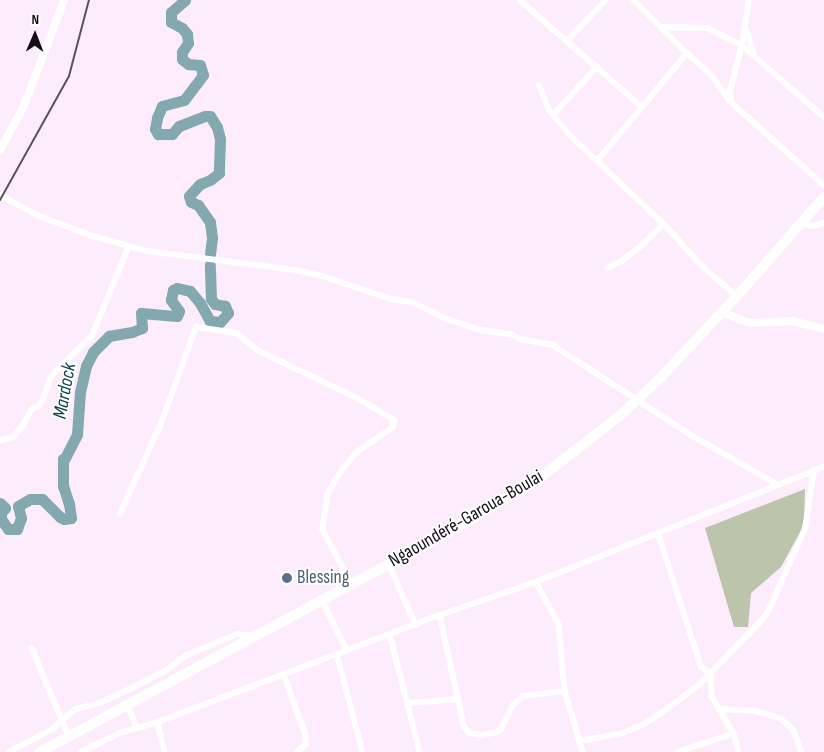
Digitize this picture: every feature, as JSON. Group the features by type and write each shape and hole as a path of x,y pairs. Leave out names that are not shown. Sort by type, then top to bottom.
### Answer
{"highway":[{"name":"Ngaoundéré-Garoua-Boulai","path":"40,752 465,523 541,477 615,420 637,400 737,296 824,197"}],"street":[{"path":"0,150 24,106 64,0"},
{"path":"520,0 568,40 641,106"},
{"path":"568,40 606,0"},
{"path":"634,0 687,53 710,73 731,102 824,184"},
{"path":"731,102 730,91 742,45 749,2"},
{"path":"746,23 755,55"},
{"path":"662,27 708,28 742,45 824,117"},
{"path":"598,160 687,53"},
{"path":"553,115 597,66"},
{"path":"539,85 553,115 572,137 664,224 702,266 737,296"},
{"path":"0,196 44,217 93,236 129,246 296,270 324,276 391,299 412,302 480,330 512,334 520,339 553,345 691,435 779,485"},
{"path":"800,223 813,226 824,223"},
{"path":"607,268 622,261 664,224"},
{"path":"0,440 16,434 32,410 39,406 56,371 92,336 129,246"},
{"path":"722,312 749,322 792,321 824,329"},
{"path":"120,514 162,420 196,327 237,333 257,350 357,398 395,420 393,428 358,452 343,469 328,494 323,530 352,584"},
{"path":"81,752 137,727 158,722 440,615 536,582 659,535 824,467"},
{"path":"579,741 616,734 644,724 684,697 711,674 768,612 805,529 814,470"},
{"path":"659,535 701,666 711,674 712,696 734,734 739,752"},
{"path":"388,564 416,624"},
{"path":"536,582 560,624 565,691 583,752"},
{"path":"322,600 347,650"},
{"path":"440,615 458,699 466,730 470,733 482,735 501,729 514,704 523,696 565,691"},
{"path":"9,752 51,730 76,709 100,703 126,691 168,670 185,656 237,634 255,636"},
{"path":"390,634 420,752"},
{"path":"32,648 69,736"},
{"path":"337,654 363,752"},
{"path":"284,674 306,735 306,745 298,752"},
{"path":"408,703 458,699"},
{"path":"128,705 137,727"},
{"path":"721,709 756,711 780,718 793,729 802,752 807,752"},
{"path":"158,722 165,752"},
{"path":"679,752 693,750 734,734"}],"green space":[{"path":"805,489 804,525 781,567 751,593 748,627 734,627 705,528"}],"waterway":[{"name":"Mardock","path":"185,0 171,12 171,22 182,28 187,34 188,43 182,52 182,59 188,64 200,65 203,75 184,100 162,106 155,129 158,134 172,134 179,126 205,116 210,116 217,127 220,139 219,173 210,180 200,184 189,196 191,202 198,205 210,222 212,238 210,254"},
{"name":"Mardock","path":"0,503 5,508 1,513 1,519 8,529 17,529 21,518 18,506 30,499 42,499 60,517 64,519 71,518 63,486 63,459 77,434 80,392 86,366 93,352 109,336 132,332 142,328 141,313 177,316 179,311 171,300 173,290 177,288 190,291 200,303 210,321 220,322 228,313 225,306 215,304 211,299 210,265"}],"railway":[{"path":"0,200 69,76 89,0"}],"place":[{"name":"Blessing","path":"287,578"}]}
